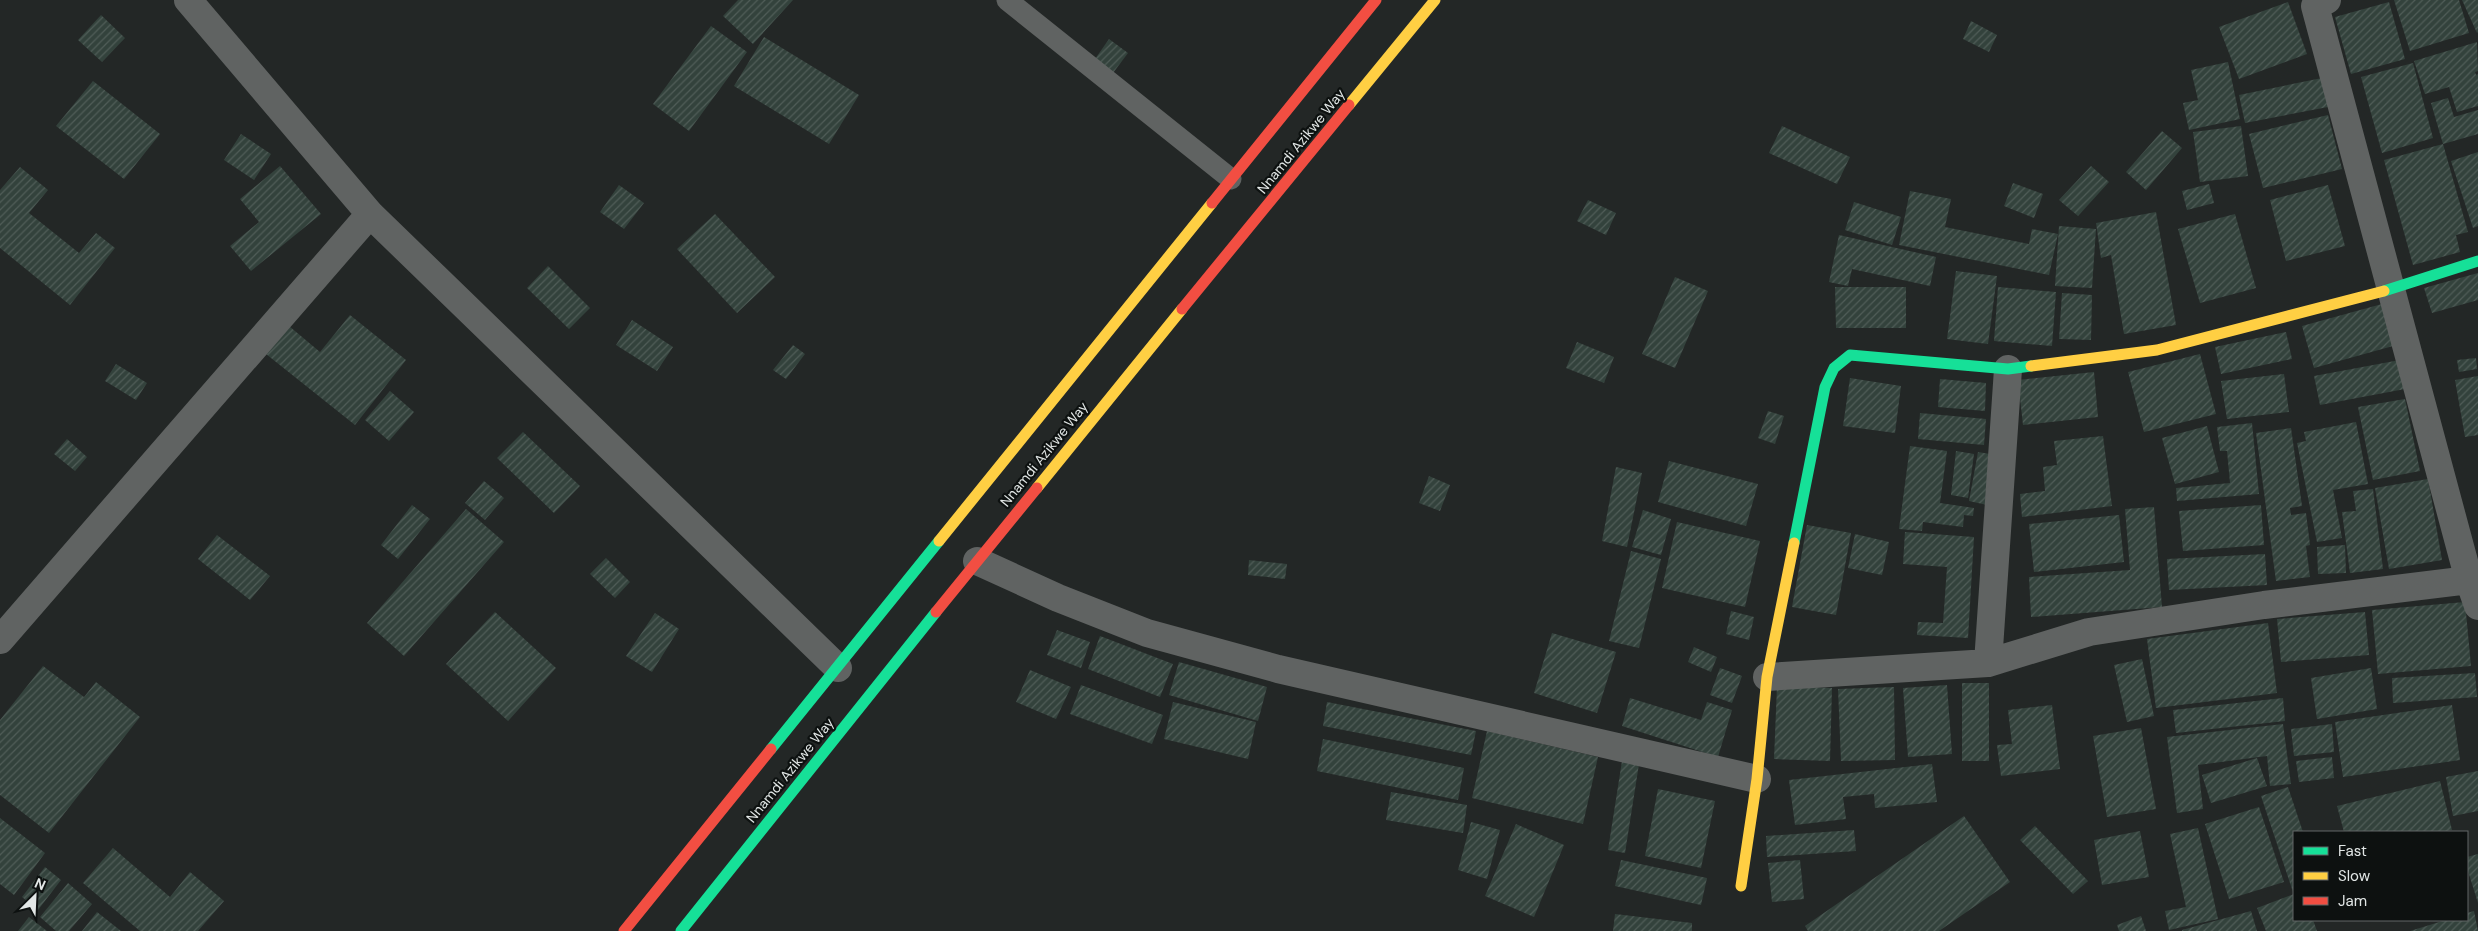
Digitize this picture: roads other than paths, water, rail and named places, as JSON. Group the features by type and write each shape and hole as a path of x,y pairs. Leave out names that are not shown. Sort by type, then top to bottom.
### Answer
{"main road":[{"name":"Nnamdi Azikwe Way","path":"624,931 1376,0"},
{"name":"Nnamdi Azikwe Way","path":"681,931 977,561 1435,0"},
{"path":"1741,886 1757,779 1767,677 1824,387 1834,368 1850,355 2008,369 2157,350 2392,290 2478,261"}],"street":[{"path":"188,0 370,214 838,668"},
{"path":"2326,0 2315,6 2473,578 2478,606"},
{"path":"0,640 370,214"},
{"path":"1988,663 2008,369"},
{"path":"977,561 1058,598 1156,636 1278,669 1757,779"},
{"path":"1767,677 1988,663 2089,632 2264,605 2473,578"}],"lane":[{"path":"1007,0 1231,179"}]}
